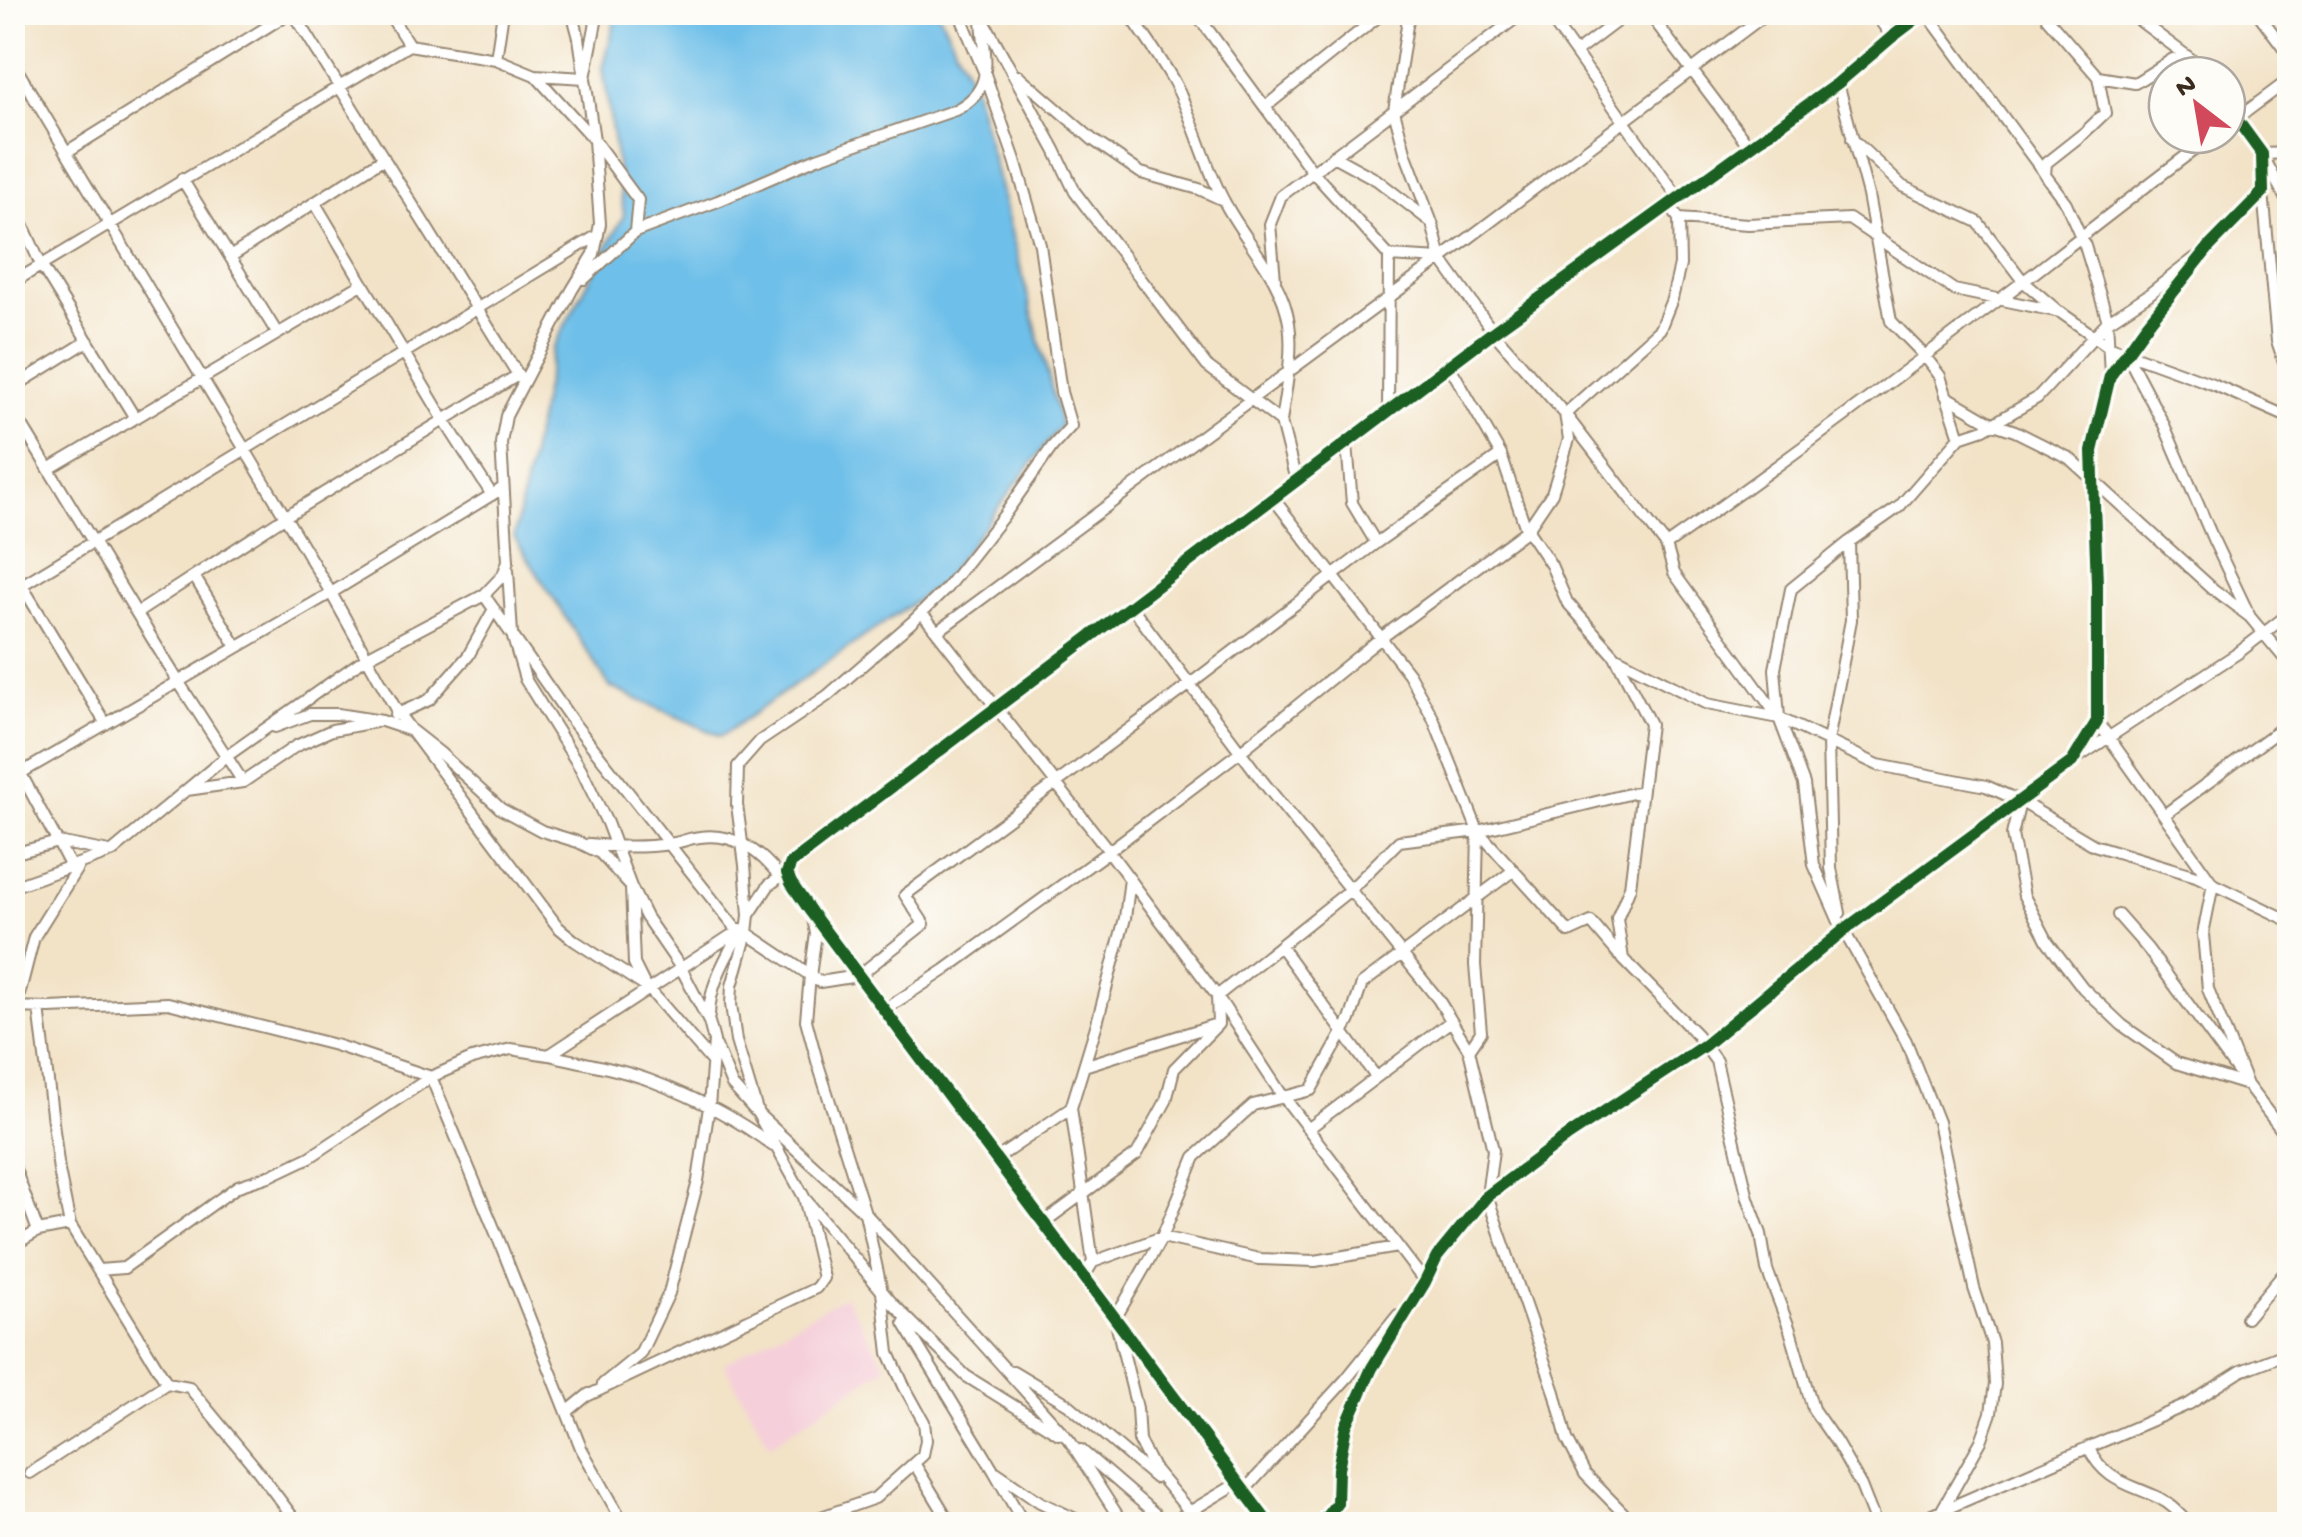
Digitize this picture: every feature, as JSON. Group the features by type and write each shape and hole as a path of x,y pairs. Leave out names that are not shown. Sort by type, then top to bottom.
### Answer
{"street":[{"path":"68,151 292,12 521,379"},
{"path":"388,12 409,45"},
{"path":"572,12 594,140 600,224 594,254 521,379 506,416 503,488 512,634 525,679 581,769 646,917 709,1022 732,1085 864,1213 1070,1440 1168,1524 1241,1487 1347,1378 1426,1282"},
{"path":"584,78 598,12"},
{"path":"748,915 737,805 738,766 760,741 827,696 945,590 1071,426 1061,392 1040,246 1015,160 959,12"},
{"path":"1128,12 1176,84 1224,201 1285,302 1290,327 1280,422 1296,481"},
{"path":"1195,12 1312,171 1389,256 1388,411"},
{"path":"1265,107 1384,12"},
{"path":"1409,12 1394,111 1442,259 1493,332 1565,414 1666,545 1674,573 1779,718 1804,784 1814,866 1844,930 1906,1041 1938,1122 1974,1288 1994,1357 1994,1399 1974,1454 1934,1524"},
{"path":"1275,280 1270,224 1281,196 1524,12"},
{"path":"1546,12 1624,121 1674,202 1679,219 1680,265 1660,329 1565,414"},
{"path":"1575,53 1629,12"},
{"path":"1648,12 1750,146"},
{"path":"938,631 1769,12"},
{"path":"1874,12 1892,37"},
{"path":"1122,1524 1070,1440 966,1376 892,1303 804,1198 758,1114 736,1041 732,986 748,915 769,884 784,875 791,863 1493,332 1838,83 1925,12 2066,203 2081,237 2107,322 2110,376 2092,451 2098,722 2213,884 2203,934 2208,988 2247,1085"},
{"path":"2046,12 2098,77 2104,114 2046,162 2046,175"},
{"path":"2128,12 2185,55"},
{"path":"2257,12 2290,56"},
{"path":"496,59 502,13"},
{"path":"572,290 635,232 816,158 971,102 980,92 985,74 980,13"},
{"path":"980,13 1075,192 1207,366 1280,422"},
{"path":"12,283 409,45 496,59 535,75 584,78"},
{"path":"12,61 286,516 398,714 558,927 649,989"},
{"path":"1011,69 1093,140 1140,174 1199,189 1224,201"},
{"path":"535,75 594,140 638,200 635,232"},
{"path":"2098,77 2136,84 2147,77"},
{"path":"2247,111 2290,79"},
{"path":"1838,83 1868,195 1891,320 1940,376 1960,437"},
{"path":"1852,138 1902,186 1978,222 2023,281 2108,346 2214,384 2290,418"},
{"path":"2247,138 2262,154 2288,199"},
{"path":"2262,154 2290,153"},
{"path":"2262,154 2277,341 2290,379"},
{"path":"1666,545 2000,299 2187,155"},
{"path":"1333,156 1377,180 1432,223"},
{"path":"230,258 384,158"},
{"path":"182,180 277,334"},
{"path":"2110,376 2210,246 2263,192"},
{"path":"12,200 41,265 135,418"},
{"path":"314,203 492,495"},
{"path":"1679,219 1748,224 1849,219 1954,290 2060,312"},
{"path":"17,588 598,234"},
{"path":"1779,718 1775,669 1791,589 1899,507 1960,437 1994,424 2037,398 2107,322 2210,246"},
{"path":"1389,256 1442,259"},
{"path":"49,469 362,284"},
{"path":"2275,318 2290,306"},
{"path":"12,388 88,341"},
{"path":"2126,353 2164,425 2250,617"},
{"path":"1449,366 1501,455 1527,530 1552,566 1567,602 1615,656 1650,724 1630,887 1617,920 1623,958"},
{"path":"137,613 286,516 444,420 521,379"},
{"path":"1946,396 1994,424 2069,458 2212,588 2250,617 2290,665"},
{"path":"12,409 243,782"},
{"path":"884,1010 1109,851 1527,530 1552,494 1569,438 1565,414"},
{"path":"1347,444 1352,503 1376,543"},
{"path":"484,596 573,722 743,933 820,982 858,976 924,924 905,895 1376,543 1501,455"},
{"path":"12,787 23,776 106,724 503,488"},
{"path":"1273,498 1409,674 1433,718 1478,831 1569,932 1591,922 1706,1045 1716,1061 1767,1270 1813,1409 1862,1486 1876,1524"},
{"path":"1844,930 1830,868 1828,741 1851,620 1849,542"},
{"path":"12,887 112,852 227,756 368,657 484,596 502,576 508,561"},
{"path":"12,570 17,588 106,724"},
{"path":"194,576 238,647"},
{"path":"1130,606 1438,999 1469,1050 1493,1150 1488,1196 1555,1392 1567,1439 1585,1474 1634,1524"},
{"path":"185,790 243,782 296,746 332,730 382,721 429,700 468,656 494,609"},
{"path":"922,613 1109,851 1217,996 1284,1096 1426,1282"},
{"path":"1321,1524 1338,1502 1338,1470 1346,1426 1372,1368 1437,1258 1488,1196 1569,1135 1706,1045 1844,930 2072,762 2238,653 2290,614"},
{"path":"1615,656 1708,704 1779,718 1878,765 1986,786 2020,801 2094,845 2196,876 2290,922"},
{"path":"260,733 310,714 382,721 412,731 501,809 542,831 600,852 631,887 634,964 640,978 712,1062"},
{"path":"2072,762 2098,722"},
{"path":"2164,815 2290,722"},
{"path":"12,757 58,842 76,865"},
{"path":"1217,996 1350,890 1399,841 1478,831 1641,791"},
{"path":"2020,801 2012,835 2024,896 2048,942 2083,988 2122,1025 2176,1063 2247,1085"},
{"path":"1469,1050 1481,1032 1476,966 1478,831"},
{"path":"578,842 616,847 670,844 704,836 742,842 784,875 1269,1524"},
{"path":"12,854 58,842 112,852"},
{"path":"12,1058 14,1007 34,938 76,865"},
{"path":"1200,1524 1152,1468 1139,1442 1137,1408 1115,1318 1162,1237 1195,1156 1253,1105 1311,1090 1350,1020 1362,984 1514,870"},
{"path":"1084,1277 1093,1262 1071,1108 1124,918 1130,879"},
{"path":"801,1524 831,1520 875,1498 923,1455 926,1440 924,1422 889,1353 882,1292 864,1213 806,1020 816,933 811,912"},
{"path":"2118,915 2147,948 2290,1141"},
{"path":"550,1055 730,936 743,933"},
{"path":"709,1022 709,1002 717,976 743,933"},
{"path":"1280,946 1376,1078"},
{"path":"1043,1222 1137,1154 1166,1101 1174,1070 1218,1024 1217,996"},
{"path":"14,1007 168,1003 335,1045 430,1077 581,1448 624,1524"},
{"path":"38,1008 59,1172 70,1225 167,1383"},
{"path":"1308,1128 1451,1021"},
{"path":"1084,1066 1218,1024"},
{"path":"567,1412 640,1354 668,1293 698,1181 714,1040"},
{"path":"99,1270 124,1268 238,1186 272,1176 310,1158 430,1077 511,1050 550,1055 647,1079 709,1107 778,1150"},
{"path":"996,1160 1071,1108"},
{"path":"12,1161 38,1232"},
{"path":"587,1396 816,1288 822,1278 804,1198"},
{"path":"12,1246 38,1232 70,1225"},
{"path":"1093,1262 1162,1237 1259,1259 1315,1262 1398,1248"},
{"path":"2246,1318 2290,1265"},
{"path":"892,1303 1024,1524"},
{"path":"1911,1524 2189,1404 2240,1372 2290,1352"},
{"path":"1004,1366 1068,1404 1182,1501"},
{"path":"30,1473 167,1383 189,1387 298,1524"},
{"path":"2088,1447 2104,1472 2162,1500 2190,1524"},
{"path":"914,1463 951,1524"},
{"path":"994,1471 1040,1502 1086,1524"}],"shaded area":[{"path":"845,1296 886,1367 770,1445 724,1364"}],"water":[{"path":"617,13 939,13 973,84 1061,425 940,584 721,736 610,687 514,537 553,348 624,215 603,68"}],"cycle path":[{"path":"1269,1524 811,912 791,883 787,873 791,863 1493,332 1838,83 1925,12"},
{"path":"1321,1524 1337,1503 1346,1426 1372,1368 1437,1257 1487,1196 1569,1135 1705,1045 1844,930 2072,762 2097,721 2092,451 2110,376 2210,246 2263,192 2262,154 2247,133"}]}
